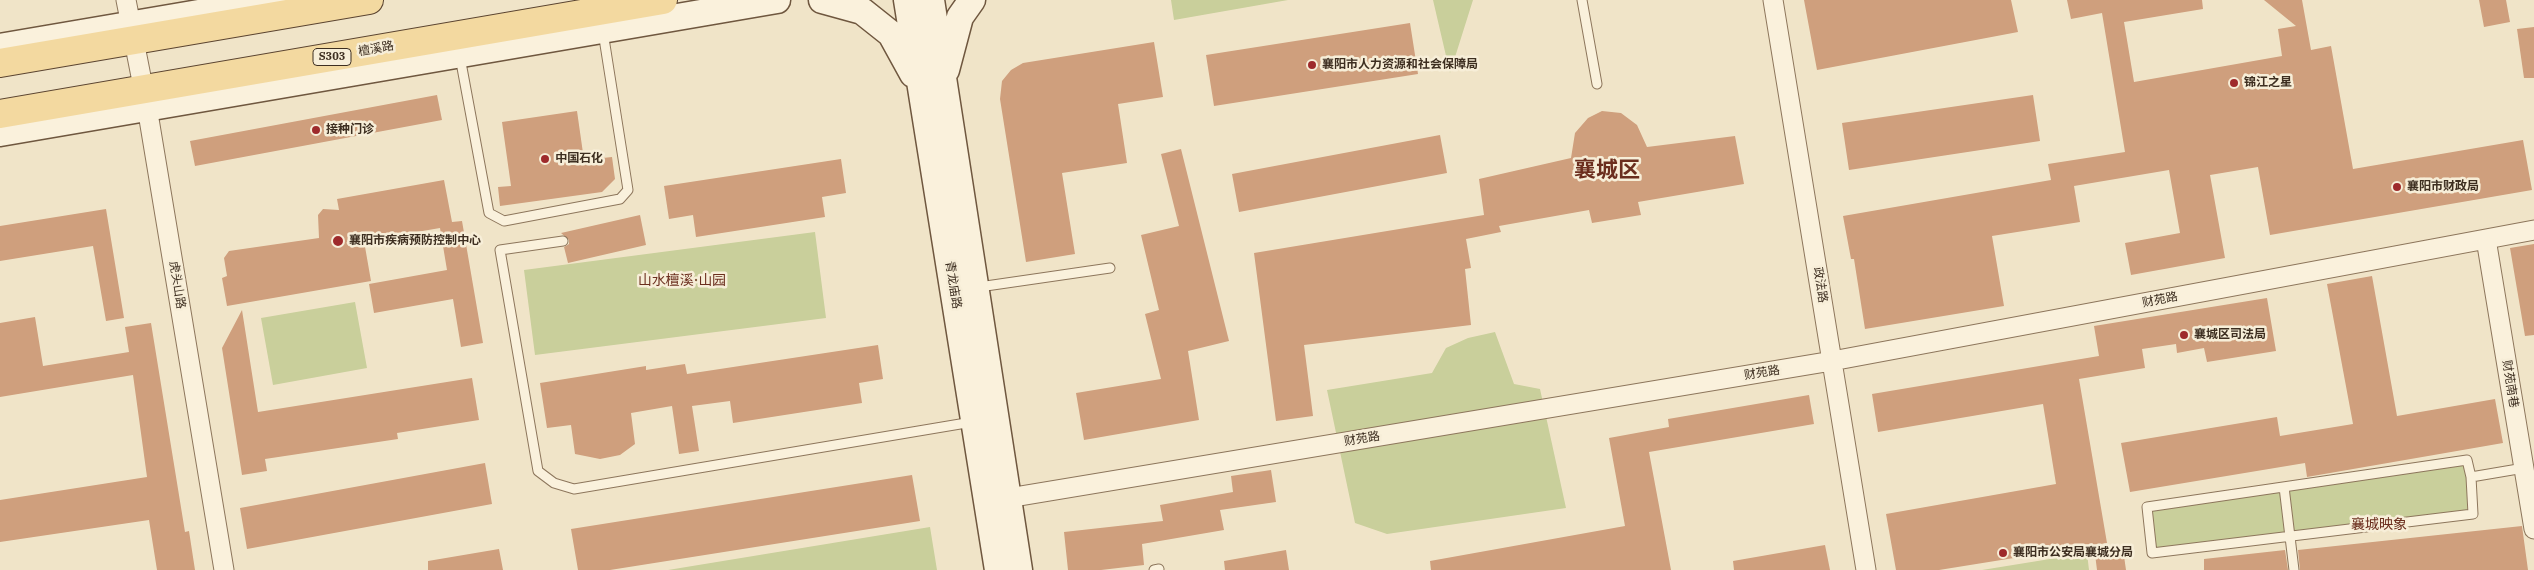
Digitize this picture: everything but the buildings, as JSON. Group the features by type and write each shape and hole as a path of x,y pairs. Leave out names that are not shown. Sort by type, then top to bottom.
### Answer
{"main road":[{"path":"0,63 131,21 369,0"},
{"name":"檀溪路","path":"0,114 146,98 663,0"}],"street":[{"path":"0,47 131,21 275,0"},
{"path":"0,133 146,98 460,54 777,0"},
{"path":"822,0 862,11 891,34 932,85 960,17 972,0"},
{"name":"青龙庙路","path":"907,0 932,85 965,289 997,500 998,570"},
{"name":"青龙庙路","path":"931,0 932,85"},
{"name":"政法路","path":"1773,0 1866,570"},
{"name":"虎头山路","path":"131,21 146,98 224,570"},
{"name":"财苑路","path":"997,500 1832,361 2534,230"},
{"name":"财苑南巷","path":"2486,239 2534,529"},
{"name":"青龙庙路","path":"965,289 974,422 1019,570"}],"lane":[{"path":"1582,0 1596,84"},
{"path":"460,54 489,213 504,221 620,199 628,190 602,30"},
{"path":"563,241 500,250 538,472 554,483 574,489 974,422"},
{"path":"965,289 1110,268"},
{"path":"2467,460 2471,477 2473,514 2152,553 2147,507 2467,460"},
{"path":"2471,477 2524,468"},
{"path":"2284,487 2294,570"}],"green space":[{"path":"1171,0 1288,0 1174,20"},
{"path":"1433,0 1473,0 1450,73"},
{"path":"815,232 826,318 535,355 524,270"},
{"path":"355,302 367,368 273,385 261,318"},
{"path":"1495,332 1514,384 1540,389 1566,508 1387,534 1355,523 1327,390 1432,373 1446,348 1468,338"},
{"path":"2467,460 2471,477 2467,514 2152,553 2147,507"},
{"path":"930,527 937,570 668,570"},
{"path":"2087,553 2089,570 1982,570"}],"place":[{"name":"襄阳市人力资源和社会保障局","path":"1312,65"},
{"name":"锦江之星","path":"2234,83"},
{"name":"接种门诊","path":"316,130"},
{"name":"中国石化","path":"545,159"},
{"name":"襄阳市财政局","path":"2397,187"},
{"name":"襄阳市疾病预防控制中心","path":"338,241"},
{"name":"襄城区司法局","path":"2184,335"},
{"name":"襄阳市公安局襄城分局","path":"2003,553"}],"district":[{"name":"襄城区","path":"1607,171"},
{"name":"山水檀溪·山园","path":"682,281"},
{"name":"襄城映象","path":"2379,525"}]}
